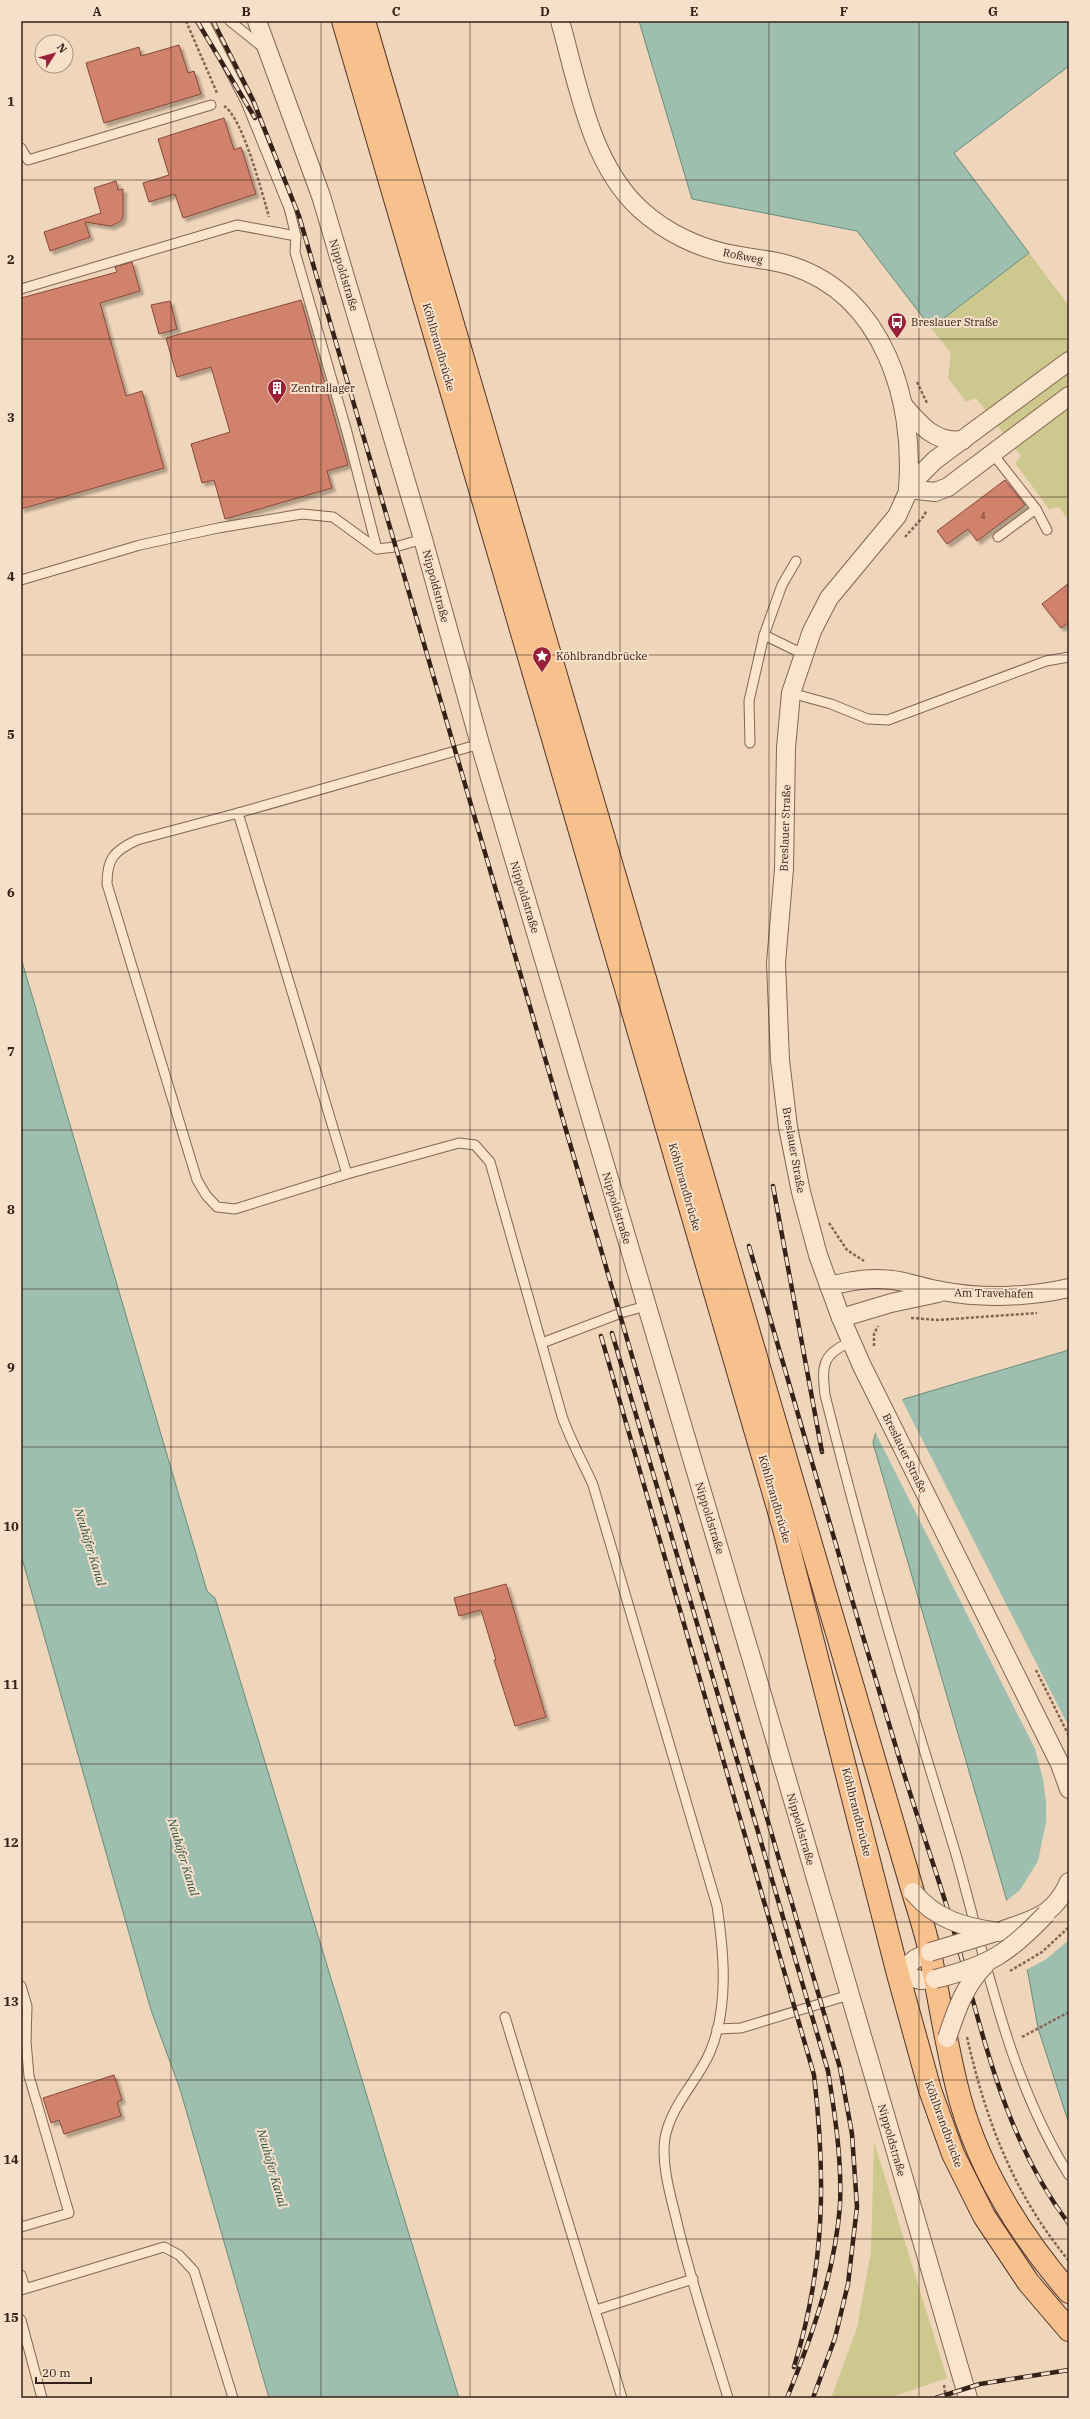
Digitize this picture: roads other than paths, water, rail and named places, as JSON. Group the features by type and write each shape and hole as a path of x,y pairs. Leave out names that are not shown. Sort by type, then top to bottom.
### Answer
{"main road":[{"name":"Köhlbrandbrücke","path":"343,21 781,1518 898,1974 937,2112 962,2176 984,2216 1012,2261 1044,2303 1069,2330"},
{"name":"Köhlbrandbrücke","path":"364,21 913,1892 930,1952 935,1979 956,2036 960,2099 970,2129 991,2179 1027,2239 1069,2292"}],"street":[{"name":"Nippoldstraße","path":"257,21 270,53 321,196 423,539 480,744 968,2398"},
{"name":"Roßweg","path":"560,21 596,142 612,172 628,197 659,224 680,237 733,255 791,265 812,273 836,289 858,310 875,333 895,372 904,406 908,450 908,489"},
{"name":"Breslauer Straße","path":"1069,361 924,469 908,489 902,508 894,520 857,562 829,598 803,654 791,693 786,748 784,869 776,963 778,1027 784,1097 794,1161 809,1223 828,1286 862,1366 1060,1764 1069,1789"},
{"path":"908,489 930,492 944,489 1069,396"},
{"path":"904,406 924,428 937,437 950,441 963,440"},
{"name":"Am Travehafen","path":"828,1286 851,1280 886,1279 943,1292 1027,1295 1069,1288"},
{"name":"Am Travehafen","path":"841,1318 891,1302 943,1292"},
{"path":"898,1974 921,1980 935,1979 985,1965 1015,1946 1060,1899 1069,1882"},
{"path":"913,1892 928,1907 949,1921 966,1927 998,1932"},
{"path":"898,1974 915,1959 930,1952 998,1932 1046,1914"},
{"path":"956,2036 959,2002 972,1980 985,1965"}],"lane":[{"path":"204,21 246,102 289,208 296,236 295,252 347,432 377,549"},
{"path":"230,21 270,53"},
{"path":"21,148 28,160 211,104"},
{"path":"21,289 237,225 296,236"},
{"path":"1000,448 1047,530"},
{"path":"998,537 1036,509"},
{"path":"21,580 140,545 218,528 302,514 333,516 377,549 396,547 423,539"},
{"path":"750,743 749,701 764,635 782,585 796,561"},
{"path":"764,635 803,654"},
{"path":"791,693 831,704 868,719 888,720 1046,661 1069,658"},
{"path":"480,744 238,813 137,840 122,847 107,867 107,884 197,1180 206,1196 217,1208 235,1209 347,1174 459,1143 475,1145 490,1162 570,1440 582,1459 593,1485 717,1906 722,1941 723,1969 717,2030 710,2053 679,2102 665,2138 666,2166 671,2198 692,2279 728,2398"},
{"path":"238,813 347,1174"},
{"path":"542,1343 646,1306"},
{"path":"851,1342 828,1356 824,1365 823,1379 825,1395 858,1523 998,2005 1023,2082 1047,2138 1069,2175"},
{"path":"21,1986 27,2006 23,2043 29,2076 69,2213 21,2227"},
{"path":"717,2030 741,2028 849,1995"},
{"path":"505,2017 622,2398"},
{"path":"1058,2158 1069,2165"},
{"path":"21,2275 23,2289 164,2247 179,2255 194,2271 233,2398"},
{"path":"596,2310 692,2279"},
{"path":"21,2320 42,2398"}],"water":[{"path":"639,21 1069,21 1069,66 954,153 1029,253 931,328 857,231 692,199"},
{"name":"Neuhöfer Kanal","path":"21,958 207,1591 215,1598 459,2398 269,2398 180,2089 151,2010 21,1555"},
{"path":"1069,1350 1069,2124 1038,2028 1028,1973 873,1443 879,1419 904,1399"}],"railway":[{"path":"197,21 255,118"},
{"path":"213,21 253,100 299,216 840,2068 852,2134 857,2207 848,2284 835,2338 813,2398"},
{"path":"773,1186 822,1452"},
{"path":"749,1246 879,1691 947,1907 981,2031 994,2072 1008,2111 1025,2150 1045,2188 1069,2224"},
{"path":"612,1333 828,2071 840,2171 840,2205 837,2230 828,2279 821,2303 787,2398"},
{"path":"601,1336 814,2075 820,2150 820,2222 812,2293 794,2367"},
{"path":"936,2398 980,2384 1069,2370"}],"place":[{"name":"Breslauer Straße","path":"897,339"},
{"name":"Zentrallager","path":"277,405"},
{"name":"Köhlbrandbrücke","path":"542,673"}]}
